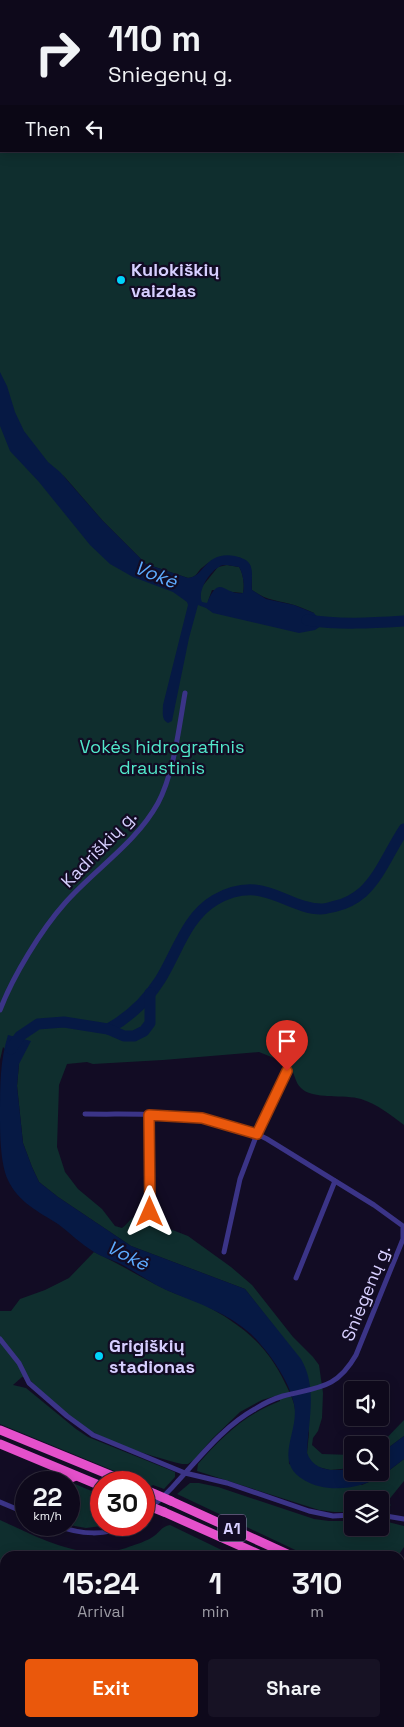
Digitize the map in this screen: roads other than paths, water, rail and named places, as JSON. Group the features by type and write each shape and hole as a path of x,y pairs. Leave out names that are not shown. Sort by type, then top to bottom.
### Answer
{"highway":[{"path":"0,1430 100,1471"},
{"path":"0,1444 64,1471"},
{"name":"A1","path":"155,1494 281,1551"},
{"name":"A1","path":"155,1508 252,1551"}],"street":[{"name":"Kadriškių g.","path":"0,1010 16,976 51,920 65,902 137,832 155,809 167,784 185,693"},
{"path":"224,1252 240,1179 257,1134 287,1071"},
{"name":"Sniegenų g.","path":"85,1114 202,1118 257,1134 398,1222 403,1226 404,1230 403,1238 356,1355 348,1369 339,1377 320,1388 281,1396 241,1417 223,1432 155,1503"},
{"path":"149,1115 150,1212"},
{"path":"296,1278 335,1181"},
{"path":"0,1339 20,1363 29,1383 84,1429 104,1440 185,1473 227,1483 309,1511 334,1516 344,1515"},
{"path":"0,1502 15,1508"},
{"path":"389,1516 404,1519"}],"water":[{"path":"0,372 24,431 48,462 60,472 102,520 146,564 188,578 194,577 211,560 217,557 225,555 244,559 251,566 252,590 266,599 294,605 314,613 321,622 321,626 315,630 299,633 213,613 198,605 189,638 172,721 166,722 163,718 163,705 188,605 187,602 173,592 133,577 110,564 90,545 39,482 10,451 0,426","holes":["224,565 239,567 242,573 243,593 219,587 215,589 207,603 202,602 201,593 203,588 215,570"]},
{"path":"8,1035 31,1041 19,1064 17,1086 23,1143 39,1182 131,1246 245,1289 301,1359 306,1370 311,1393 307,1453 310,1459 315,1464 326,1469 344,1469 344,1481 372,1481 344,1488 333,1488 323,1487 304,1480 295,1472 290,1464 288,1455 295,1415 294,1404 288,1385 277,1366 251,1334 223,1315 164,1289 121,1264 94,1252 58,1224 36,1211 17,1194 5,1173 0,1138 3,1054"},
{"path":"404,1436 404,1459 389,1470 389,1447"}],"waterway":[{"name":"Vokė","path":"307,620 343,623 404,621"},
{"name":"Vokė","path":"108,1029 130,1014 149,995 166,970 189,926 205,907 215,900 235,892 255,890 313,908 325,909 343,904 363,892 369,885 404,829"},
{"name":"Vokė","path":"11,1049 20,1036 38,1024 64,1022 108,1029 124,1036 134,1036 144,1031 150,1023 150,993"}],"place":[{"name":"Kulokiškių vaizdas","path":"121,280"},
{"name":"Grigiškių stadionas","path":"99,1356"}],"park label":[{"name":"Vokės hidrografinis draustinis","path":"162,758"}]}
